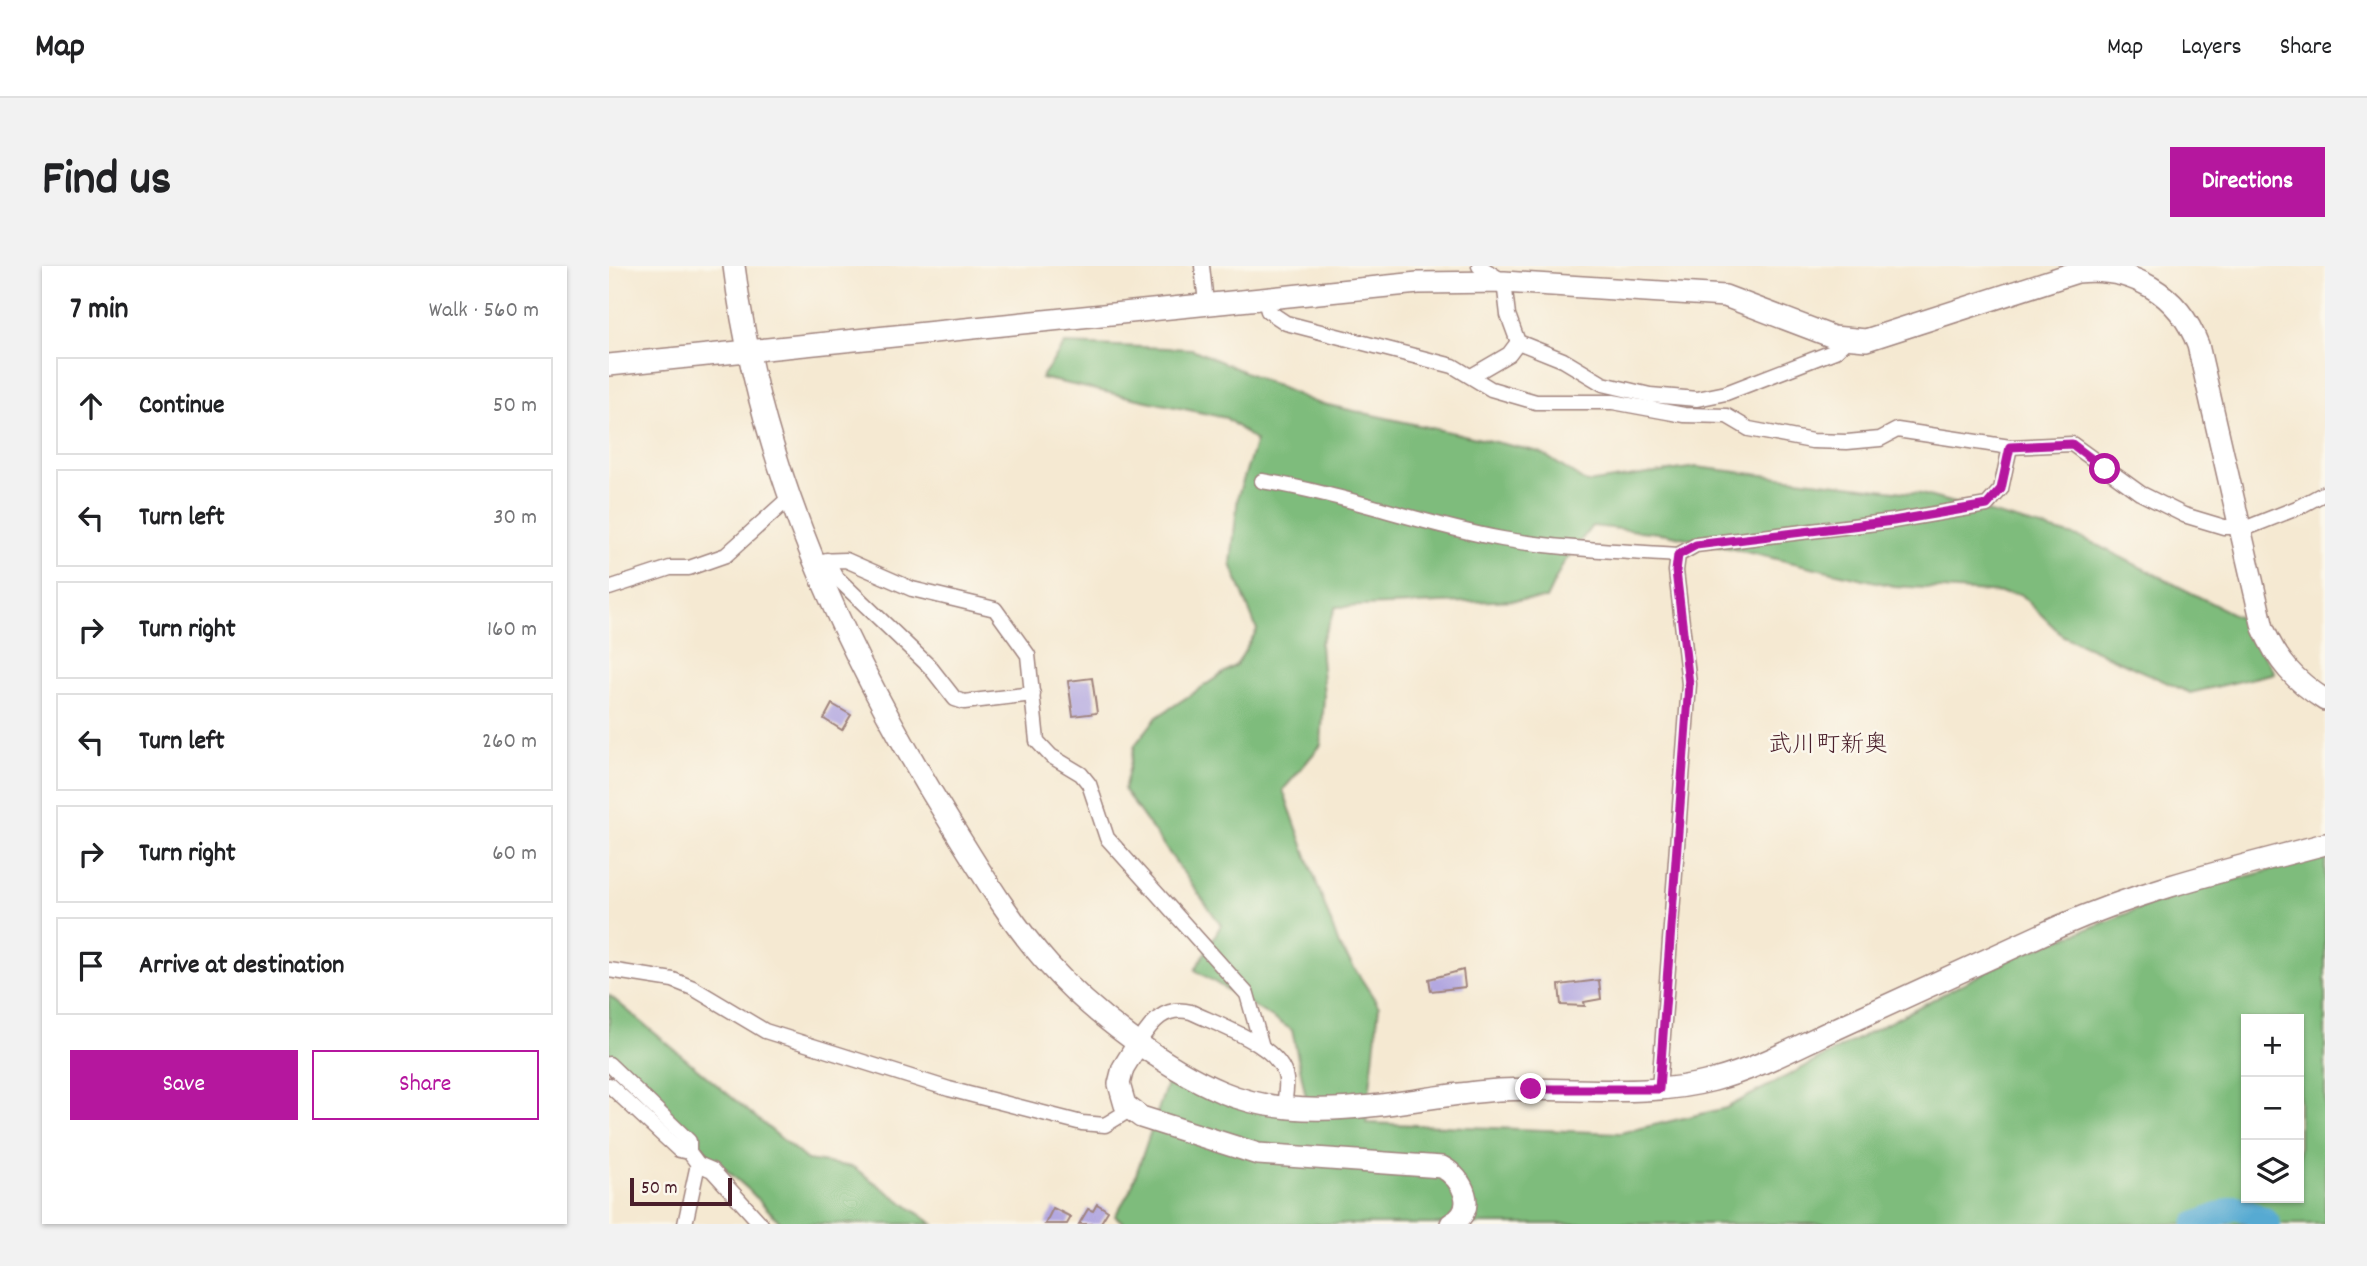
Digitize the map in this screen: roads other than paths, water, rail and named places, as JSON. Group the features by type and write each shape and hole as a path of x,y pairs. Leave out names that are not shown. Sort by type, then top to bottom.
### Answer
{"street":[{"path":"734,266 749,350 789,498 821,560 864,673 895,730 1009,914 1050,967 1106,1018 1139,1042 1219,1090 1249,1101 1285,1106 1354,1108 1498,1090 1685,1087 1751,1068 2126,898 2325,844"},
{"path":"1202,266 1206,303"},
{"path":"1479,266 1504,282"},
{"path":"609,365 1418,283 1504,282 1725,296 1846,341 1866,340 2077,272 2107,267 2148,282 2186,317 2197,345 2259,615 2271,648 2298,682 2325,700"},
{"path":"1504,282 1508,315 1518,342 1563,360 1603,384 1650,395 1697,399 1759,382 1835,351 1846,341"},
{"path":"1264,297 1268,311 1286,323 1453,366 1473,375 1491,389 1536,402 1613,402 1684,415 1727,416 1749,429 1812,440 1847,442 1880,439 1898,430 2010,447 2072,444 2140,493 2184,514 2224,527 2239,528 2297,508 2325,493"},
{"path":"1473,375 1509,354 1518,342"},
{"path":"1262,481 1301,487 1501,538 1598,550 1678,555 1696,545 1893,521 1987,505 2001,489 2010,447"},
{"path":"609,588 670,568 689,568 726,555 789,498"},
{"path":"1659,1089 1689,684 1676,571 1678,555"},
{"path":"821,560 846,560 912,589 995,609 1028,655 1037,741 1051,756 1081,774 1089,784 1107,838 1247,994 1262,1047"},
{"path":"821,560 930,667 955,699 964,702 1033,694"},
{"path":"609,970 673,979 774,1035 959,1091 1082,1123 1105,1125 1131,1109"},
{"path":"1285,1106 1286,1077 1277,1059 1262,1047 1180,1009 1164,1013 1152,1022 1123,1068 1119,1084 1120,1096 1142,1117 1258,1154 1442,1167 1457,1177 1466,1192 1462,1212 1451,1224"},
{"path":"609,1064 689,1141 694,1158 685,1224"},
{"path":"609,1086 680,1150 712,1170 761,1224"}],"waterway":[{"path":"2195,1224 2237,1207 2265,1219 2269,1224"}],"district":[{"name":"武川町新奥","path":"1828,743"}]}
